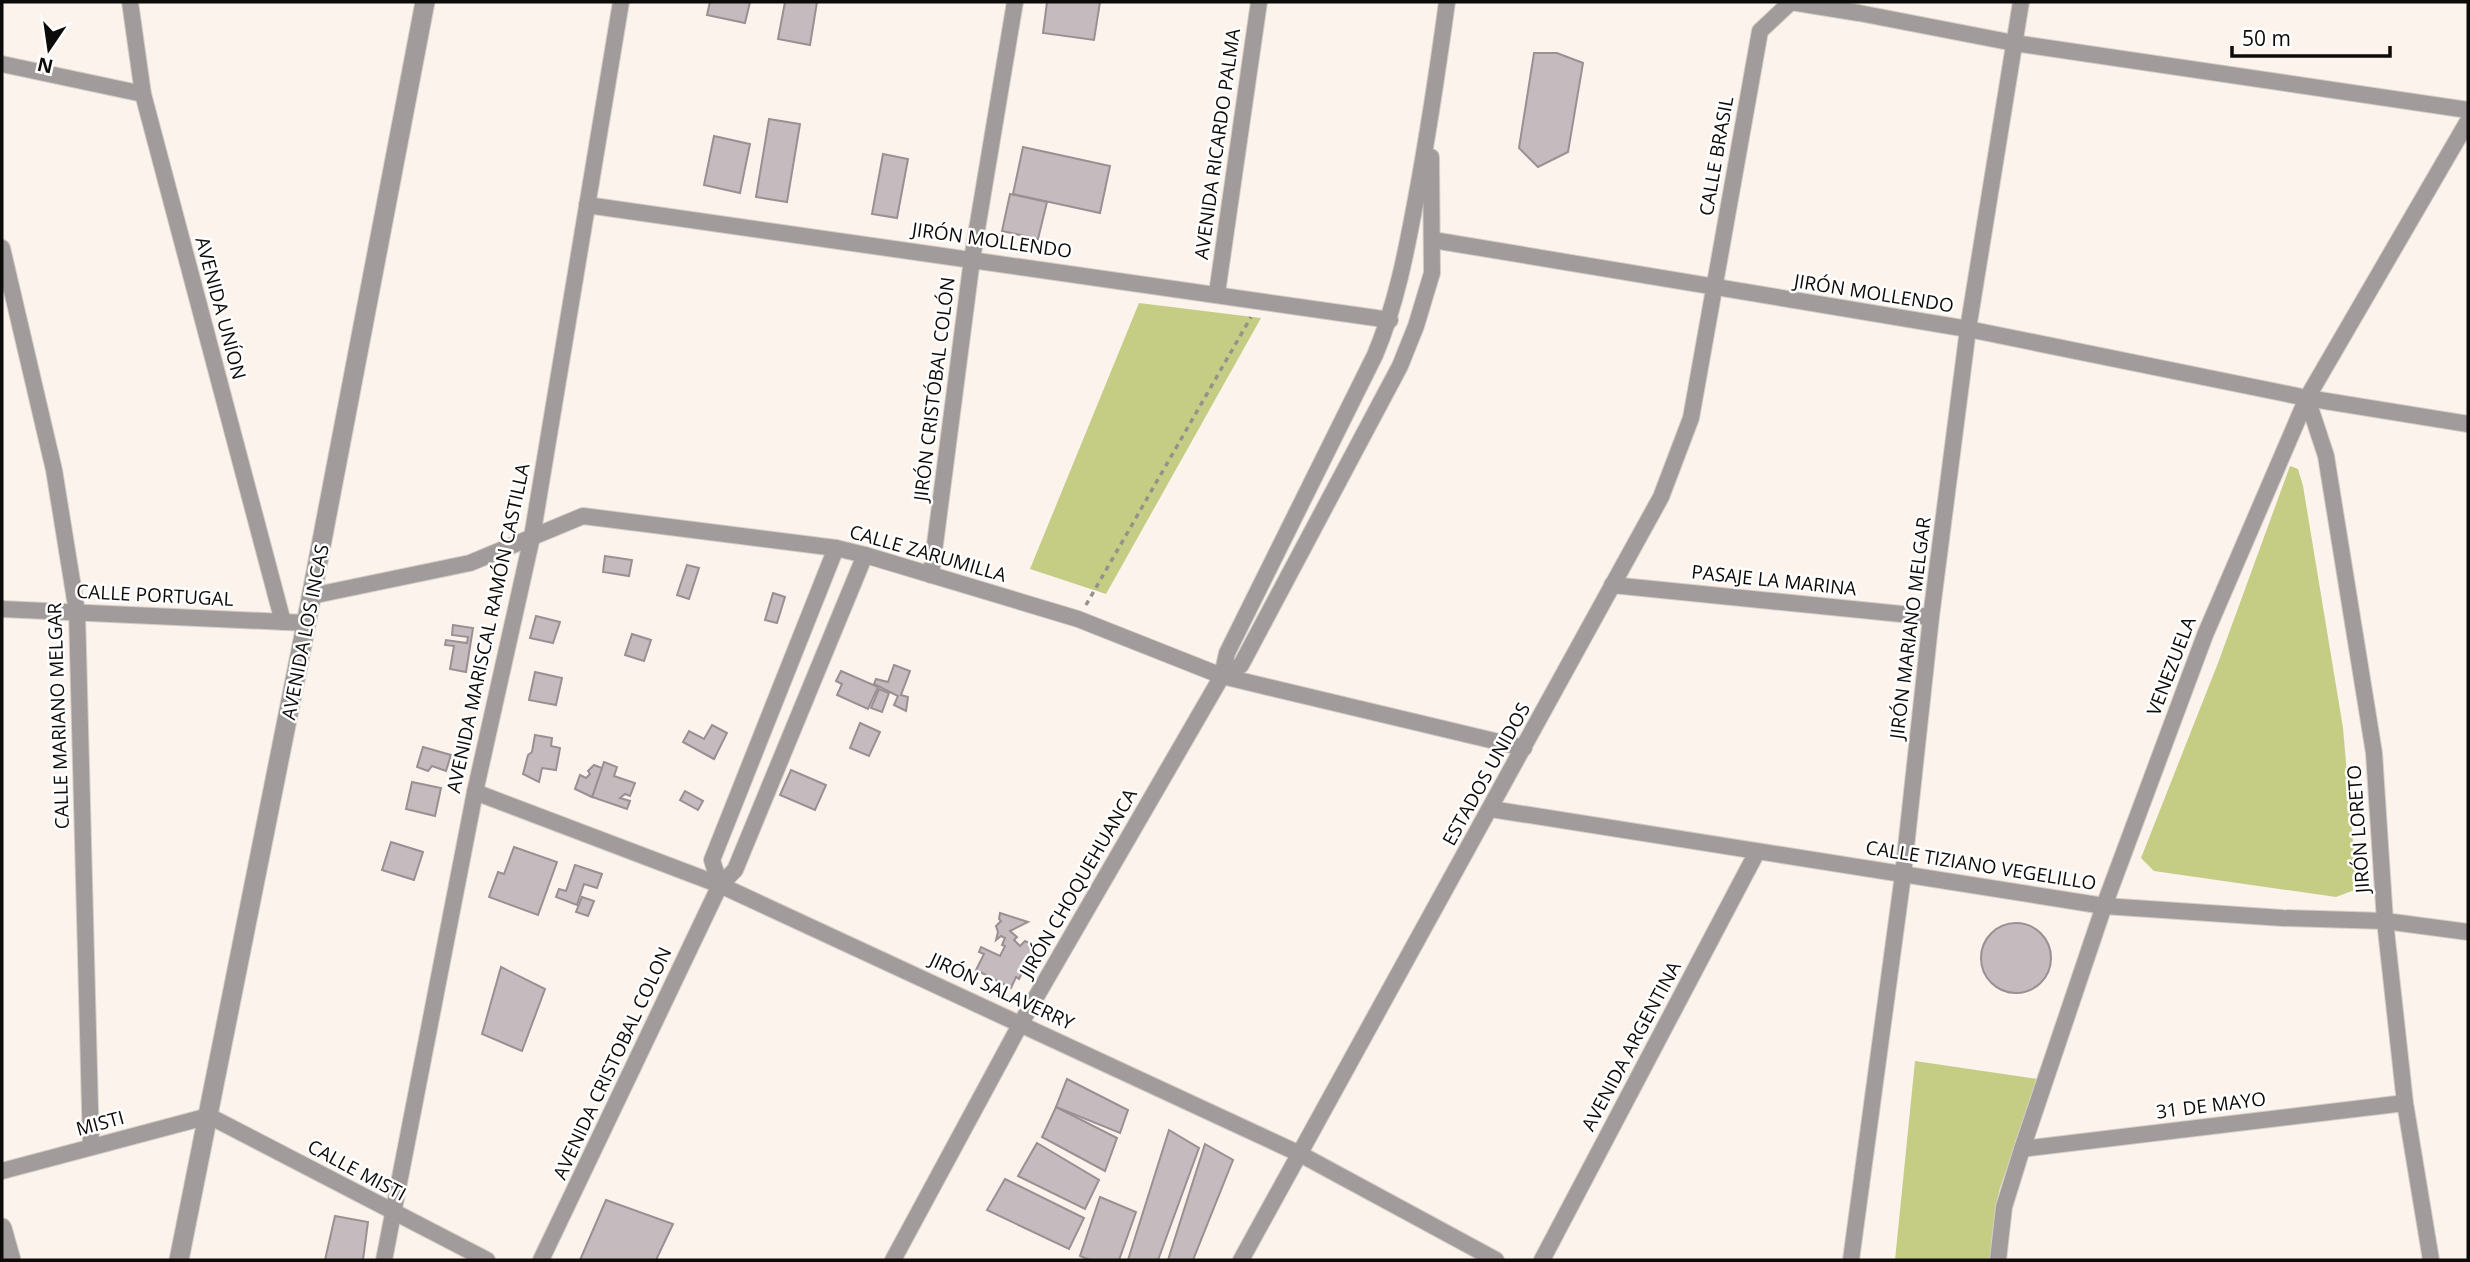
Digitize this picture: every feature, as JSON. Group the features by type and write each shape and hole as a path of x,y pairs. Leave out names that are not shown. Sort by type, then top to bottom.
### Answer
{"street":[{"name":"AVENIDA UNÍON","path":"130,2 143,94 284,622"},
{"name":"AVENIDA LOS INCAS","path":"179,1260 312,597 425,2"},
{"name":"AVENIDA MARISCAL RAMÓN CASTILLA","path":"384,1260 475,792 532,537 621,2"},
{"name":"JIRÓN CRISTÓBAL COLÓN","path":"931,575 972,259 1015,2"},
{"name":"AVENIDA RICARDO PALMA","path":"1217,293 1259,2"},
{"name":"JIRÓN CHOQUEHUANCA","path":"892,1260 1021,1023 1222,676 1227,653 1375,355 1390,320 1404,265 1432,111 1447,2"},
{"name":"CALLE BRASIL","path":"1713,288 1760,31 1791,2 2014,43"},
{"name":"JIRÓN MARIANO MELGAR","path":"1851,1260 1903,875 1931,617 1968,329 2021,2"},
{"path":"2014,43 2468,110"},
{"path":"2,64 143,94"},
{"name":"JIRÓN CHOQUEHUANCA","path":"1222,676 1241,665 1400,366 1416,326 1432,273 1432,111"},
{"name":"VENEZUELA","path":"1998,1260 2004,1207 2022,1149 2104,906 2205,635 2307,398 2468,121"},
{"name":"JIRÓN MOLLENDO","path":"587,205 1217,293 1390,320"},
{"name":"JIRÓN MOLLENDO","path":"1433,240 1968,329 2307,398 2468,424"},
{"name":"CALLE MARIANO MELGAR","path":"2,248 54,470 77,612 91,1147"},
{"name":"ESTADOS UNIDOS","path":"1241,1260 1661,497 1691,418 1713,288"},
{"name":"JIRÓN LORETO","path":"2307,398 2326,456 2374,753 2385,921 2405,1103 2431,1260"},
{"name":"CALLE ZARUMILLA","path":"312,597 470,563 583,516 836,548 865,555 1078,619 1222,676 1524,748"},
{"path":"720,884 712,860 836,548"},
{"name":"AVENIDA CRISTOBAL COLON","path":"541,1260 720,884 735,870 865,555"},
{"name":"PASAJE LA MARINA","path":"1612,585 1931,617"},
{"name":"CALLE PORTUGAL","path":"2,609 306,623"},
{"name":"JIRÓN SALAVERRY","path":"475,792 720,884 1300,1154 1496,1260"},
{"name":"CALLE TIZIANO VEGELILLO","path":"1491,808 2104,906 2283,918 2385,921 2468,932"},
{"name":"AVENIDA ARGENTINA","path":"1542,1260 1757,852"},
{"name":"31 DE MAYO","path":"2022,1149 2405,1103"},
{"name":"MISTI","path":"2,1171 209,1116"},
{"name":"CALLE MISTI","path":"209,1116 487,1260"},
{"path":"2,1228 11,1260"}],"path":[{"path":"1078,619 1261,300"}],"green space":[{"path":"1139,303 1261,318 1106,594 1030,569"},
{"path":"2290,466 2298,469 2303,486 2343,728 2357,889 2336,897 2154,871 2141,858 2218,663"},
{"path":"1915,1061 2038,1079 1999,1191 1990,1260 1895,1260"}],"building":[{"path":"710,2 750,2 745,23 707,15"},
{"path":"785,2 817,2 810,45 778,39"},
{"path":"1047,2 1100,2 1094,40 1043,33"},
{"path":"1534,53 1557,53 1583,63 1568,152 1538,167 1519,148"},
{"path":"769,119 800,124 787,202 756,197"},
{"path":"714,136 750,144 740,193 704,185"},
{"path":"1023,147 1110,166 1100,213 1013,194"},
{"path":"883,154 908,159 897,218 872,214"},
{"path":"1010,194 1047,202 1038,239 1002,231"},
{"path":"605,556 632,560 629,576 603,572"},
{"path":"687,565 699,568 689,599 677,595"},
{"path":"773,593 785,597 777,623 765,620"},
{"path":"536,616 560,622 553,643 530,638"},
{"path":"453,625 473,628 466,672 450,669 454,646 445,645 446,640 467,643 468,637 452,635"},
{"path":"632,634 651,640 644,661 625,655"},
{"path":"894,665 910,671 901,695 908,697 906,711 894,705 898,696 874,684 876,679 888,682"},
{"path":"841,671 878,687 868,709 837,695 842,684 836,681"},
{"path":"535,672 562,678 556,705 529,700"},
{"path":"879,689 889,693 882,712 871,708"},
{"path":"860,723 880,732 869,756 850,748"},
{"path":"712,725 727,733 714,759 683,742 689,731 704,739"},
{"path":"535,735 552,738 551,746 560,748 556,770 542,768 539,782 523,774 528,755 532,752"},
{"path":"423,747 451,755 446,771 432,766 428,771 417,767"},
{"path":"604,762 617,767 614,776 635,783 630,796 625,794 620,798 630,801 627,809 592,797"},
{"path":"594,765 602,768 592,797 575,789 580,775 586,778"},
{"path":"791,770 826,785 815,810 780,795"},
{"path":"412,782 441,788 435,816 406,809"},
{"path":"685,791 703,801 698,810 680,800"},
{"path":"391,842 423,852 414,880 382,870"},
{"path":"514,847 557,862 538,915 489,897 498,872 504,874"},
{"path":"575,865 602,874 597,888 584,884 577,905 556,897 559,889 566,891"},
{"path":"582,897 594,901 588,916 576,912"},
{"path":"1000,913 1028,922 1010,931 1017,937 1014,940 1020,946 1025,941 1035,946 1019,979 1016,977 1011,988 976,970 984,954 979,952 981,947 1000,956 1005,946 1002,945 1005,938 1001,936 996,940 996,926 1001,921"},
{"path":"2009,923 2023,923 2036,929 2045,938 2051,958 2049,971 2041,983 2023,993 2009,993 1996,987 1987,978 1981,965 1981,951 1987,938 1996,929"},
{"path":"501,967 545,989 522,1051 482,1034"},
{"path":"1067,1079 1128,1110 1120,1133 1056,1107"},
{"path":"1056,1107 1117,1138 1105,1171 1042,1137"},
{"path":"1169,1130 1199,1148 1158,1260 1128,1260"},
{"path":"1037,1143 1099,1180 1085,1209 1018,1176"},
{"path":"1205,1144 1233,1160 1193,1260 1168,1260"},
{"path":"1005,1179 1084,1218 1069,1249 987,1210"},
{"path":"1100,1197 1136,1212 1119,1260 1090,1260 1080,1256"},
{"path":"606,1200 673,1224 656,1260 580,1260"},
{"path":"335,1216 368,1222 363,1260 325,1260"}]}
